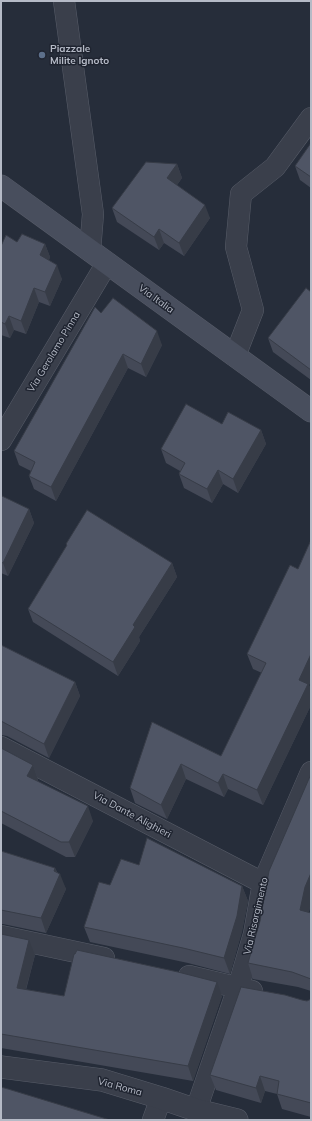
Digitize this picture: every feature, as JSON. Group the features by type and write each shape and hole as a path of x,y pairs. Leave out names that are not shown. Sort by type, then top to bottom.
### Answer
{"main road":[{"name":"Via Italia","path":"1,186 311,411"}],"street":[{"path":"64,1 98,257"},
{"path":"234,356 253,310 236,247 241,194 275,167 311,118"},
{"name":"Via Gerolamo Pinna","path":"1,440 98,257"},
{"name":"Via Dante Alighieri","path":"1,747 262,883"},
{"name":"Via Risorgimento","path":"196,1110 238,988 254,934 262,883 311,772"},
{"path":"1,936 124,962"},
{"path":"171,972 238,988 273,994"},
{"name":"Via Roma","path":"1,1067 102,1080 196,1110 237,1120"},
{"path":"153,1120 160,1098"}],"building":[{"path":"311,143 311,177 295,166"},
{"path":"146,162 177,164 167,178 205,205 179,243 159,229 154,237 112,208"},
{"path":"22,234 45,244 40,255 57,265 45,292 34,288 21,321 9,316 5,324 1,322 1,246 6,235 17,242"},
{"path":"306,288 311,292 311,370 268,338"},
{"path":"113,298 157,331 141,364 123,354 51,487 29,476 35,462 14,451 95,307 101,313"},
{"path":"186,404 222,424 228,412 261,430 233,479 218,470 207,489 179,474 185,463 161,449"},
{"path":"2,496 29,509 3,563 1,562"},
{"path":"87,510 172,563 133,625 135,627 113,662 28,609"},
{"path":"311,540 311,654 299,680 308,684 257,790 223,774 218,783 181,764 161,805 130,788 152,722 221,756 266,663 247,654 290,565 298,569"},
{"path":"1,645 75,682 44,744 1,721"},
{"path":"1,748 33,765 27,776 88,806 69,842 61,842 1,811"},
{"path":"311,774 311,873 305,887 300,910 311,913 311,979 292,972 248,963 260,921 269,871"},
{"path":"147,838 242,886 237,916 224,958 84,927 99,882 110,885 121,859 139,865"},
{"path":"1,851 55,868 54,871 60,874 41,918 1,910"},
{"path":"1,934 29,940 17,988 64,996 74,954 77,950 217,982 188,1066 1,1034"},
{"path":"241,987 285,995 307,1001 311,999 311,1103 277,1094 279,1081 260,1076 256,1088 210,1075"},
{"path":"1,1087 8,1089 110,1120 1,1120"}],"place":[{"name":"Piazzale Milite Ignoto","path":"42,55"}]}
